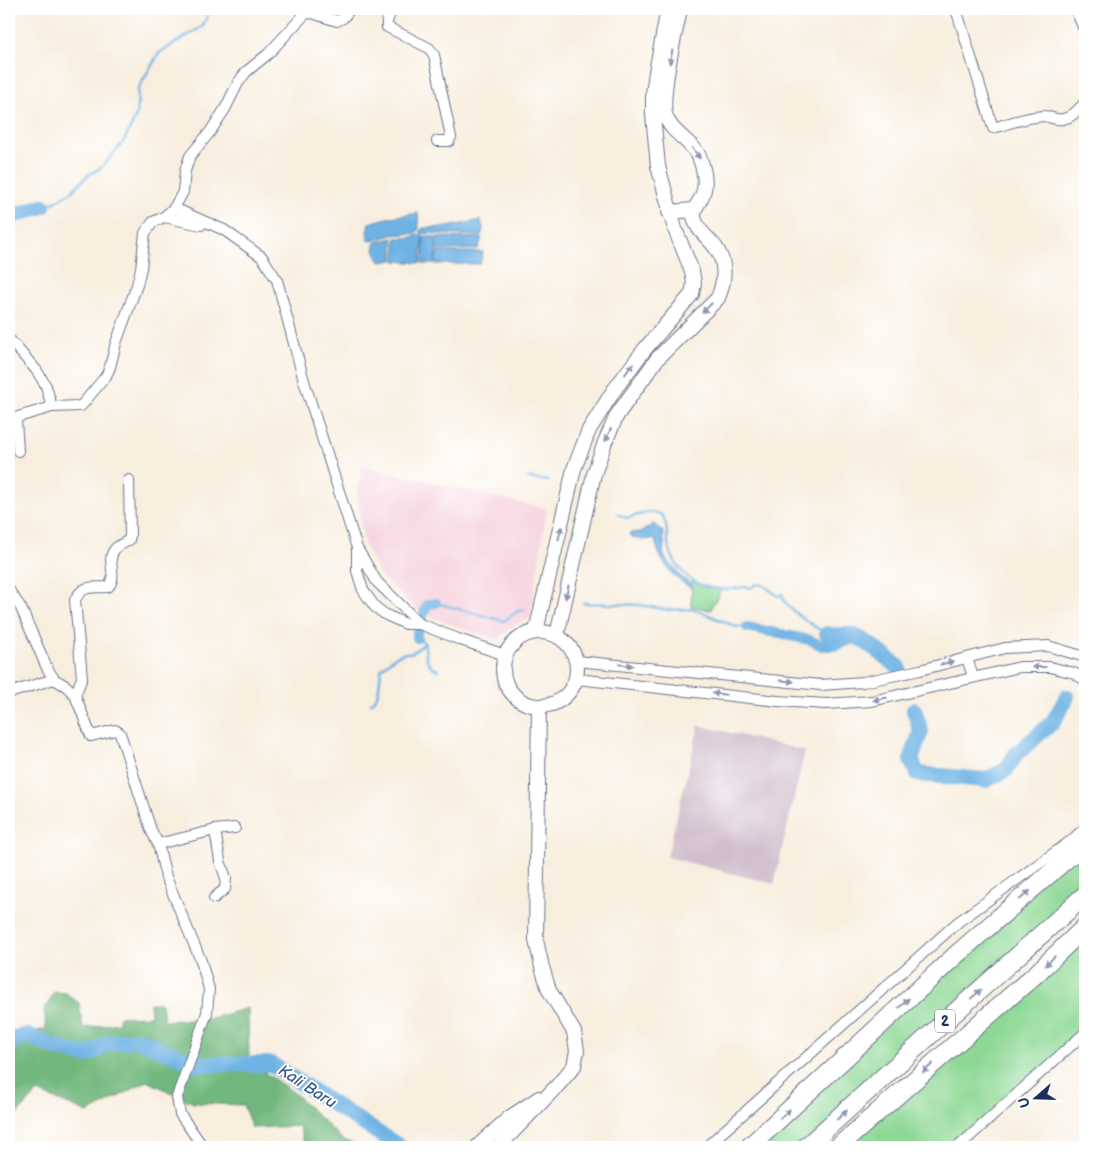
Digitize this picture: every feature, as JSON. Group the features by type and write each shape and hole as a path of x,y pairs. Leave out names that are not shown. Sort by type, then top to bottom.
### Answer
{"highway":[{"path":"749,1147 957,954 1085,843"},
{"name":"2","path":"806,1147 1085,895"},
{"name":"2","path":"838,1147 1037,973 1085,927"}],"street":[{"path":"18,451 16,420 18,417 52,407 81,406 106,376 137,285 145,233 153,222 164,217 174,208 183,192 185,171 190,156 210,132 246,72 268,54 305,14 312,13 337,21 344,18 350,9"},
{"path":"392,9 387,26 429,48 434,55 451,137 449,140 436,141"},
{"path":"557,635 594,474 617,415 657,359 718,298 724,285 724,265 716,247 698,226 694,210 702,196 705,183 700,157 659,115 653,94 668,9"},
{"path":"536,631 574,469 589,430 614,390 644,350 692,294 694,283 692,272 669,212 658,166 659,115 665,94 680,9"},
{"path":"956,9 993,128 1029,117 1047,116 1062,120 1070,117 1085,104"},
{"path":"1075,9 1085,31"},
{"path":"174,208 224,230 262,257 277,280 304,381 357,548 377,582 420,624"},
{"path":"669,212 694,210"},
{"path":"164,217 224,230"},
{"path":"9,339 37,372 46,386 52,407"},
{"path":"75,695 82,678 75,600 79,592 85,588 108,587 111,584 113,579 112,556 115,549 129,540 130,536 129,480"},
{"path":"357,548 357,571 363,590 375,607 386,615 406,624 420,624 505,655"},
{"path":"9,590 21,608 47,668 54,679 66,686 75,695 91,736 115,730 120,733 151,830 158,844 166,876 199,955 209,989 207,1014 185,1072 177,1097 177,1106 184,1122 203,1147"},
{"path":"375,607 390,595"},
{"path":"536,631 557,635 566,641 573,650 577,661 577,678 571,691 561,700 549,706 528,705 519,700 512,693 503,675 505,655 510,646 518,638 536,631"},
{"path":"577,661 821,685 864,682 1005,648 1023,646 1048,646 1085,657"},
{"path":"967,658 973,677"},
{"path":"577,678 778,701 826,704 872,701 1020,667 1050,667 1074,673 1085,680"},
{"path":"1074,673 1085,685"},
{"path":"9,693 54,679"},
{"path":"500,1146 574,1066 577,1051 574,1032 549,990 536,940 539,707"},
{"path":"158,844 215,830 235,828"},
{"path":"706,1147 958,922 1072,840 1085,828"},
{"path":"214,898 225,889 226,878 220,861 215,830"},
{"path":"958,1147 1085,1033"},
{"path":"479,1145 509,1118 558,1085"}],"shaded area":[{"path":"362,466 547,509 530,619 515,624 496,640 421,613 381,577 364,545 357,495"},
{"path":"699,725 805,751 774,884 667,857"}],"green space":[{"path":"692,581 704,587 720,590 711,610 691,606"},
{"path":"1085,843 1085,895 806,1147 749,1147"},
{"path":"1085,927 1085,1031 957,1147 838,1147"},
{"path":"53,993 66,993 79,1003 83,1028 119,1023 119,1017 151,1016 150,1003 162,1003 164,1021 208,1019 248,1008 249,1062 293,1092 343,1140 361,1147 305,1147 299,1126 252,1128 243,1105 193,1103 147,1081 88,1113 38,1092 9,1123 9,1030 30,1032 46,1029 44,1008"}],"water":[{"path":"418,213 419,229 416,233 392,235 372,241 368,240 369,223"},
{"path":"481,220 483,228 481,236 421,233 420,231 423,228 447,227"},
{"path":"423,235 421,263 395,261 396,238 408,238"},
{"path":"424,236 435,237 436,251 434,264 423,264"},
{"path":"437,237 482,238 478,249 437,250"},
{"path":"393,238 393,260 380,262 374,250 376,242"},
{"path":"437,252 483,252 480,264 435,264"},
{"path":"654,524 663,532 663,552 665,558 677,570 678,574 693,586 691,588 667,568 655,539 641,540 630,536 629,533 641,532"}],"waterway":[{"path":"43,206 55,202 71,192 87,176 103,166 124,141 137,114 138,89 159,53 203,26 210,9"},
{"path":"9,217 43,206"},
{"path":"528,478 548,481"},
{"path":"618,514 626,518 650,512 661,514 666,523 669,546 673,557 679,568 688,577 699,584 719,589 751,588 756,584 763,585 778,596 782,594 783,599 793,611 827,634"},
{"path":"436,603 504,621 518,611 525,610"},
{"path":"417,638 417,632 427,605 436,603"},
{"path":"583,603 640,605 668,610 694,609 737,627 747,627"},
{"path":"747,627 810,640 822,646 835,646 858,637"},
{"path":"827,634 855,636 868,643 899,667"},
{"path":"371,703 377,696 382,668 396,656 403,653 412,653 425,643 417,638"},
{"path":"425,644 426,657 429,663 439,670"},
{"path":"914,710 921,731 911,760 918,774 986,780 1006,770 1016,754 1053,722 1067,697"},
{"name":"Kali Baru","path":"9,1047 17,1038 28,1036 57,1048 84,1055 90,1054 108,1043 137,1039 197,1064 271,1064 400,1147"}]}
